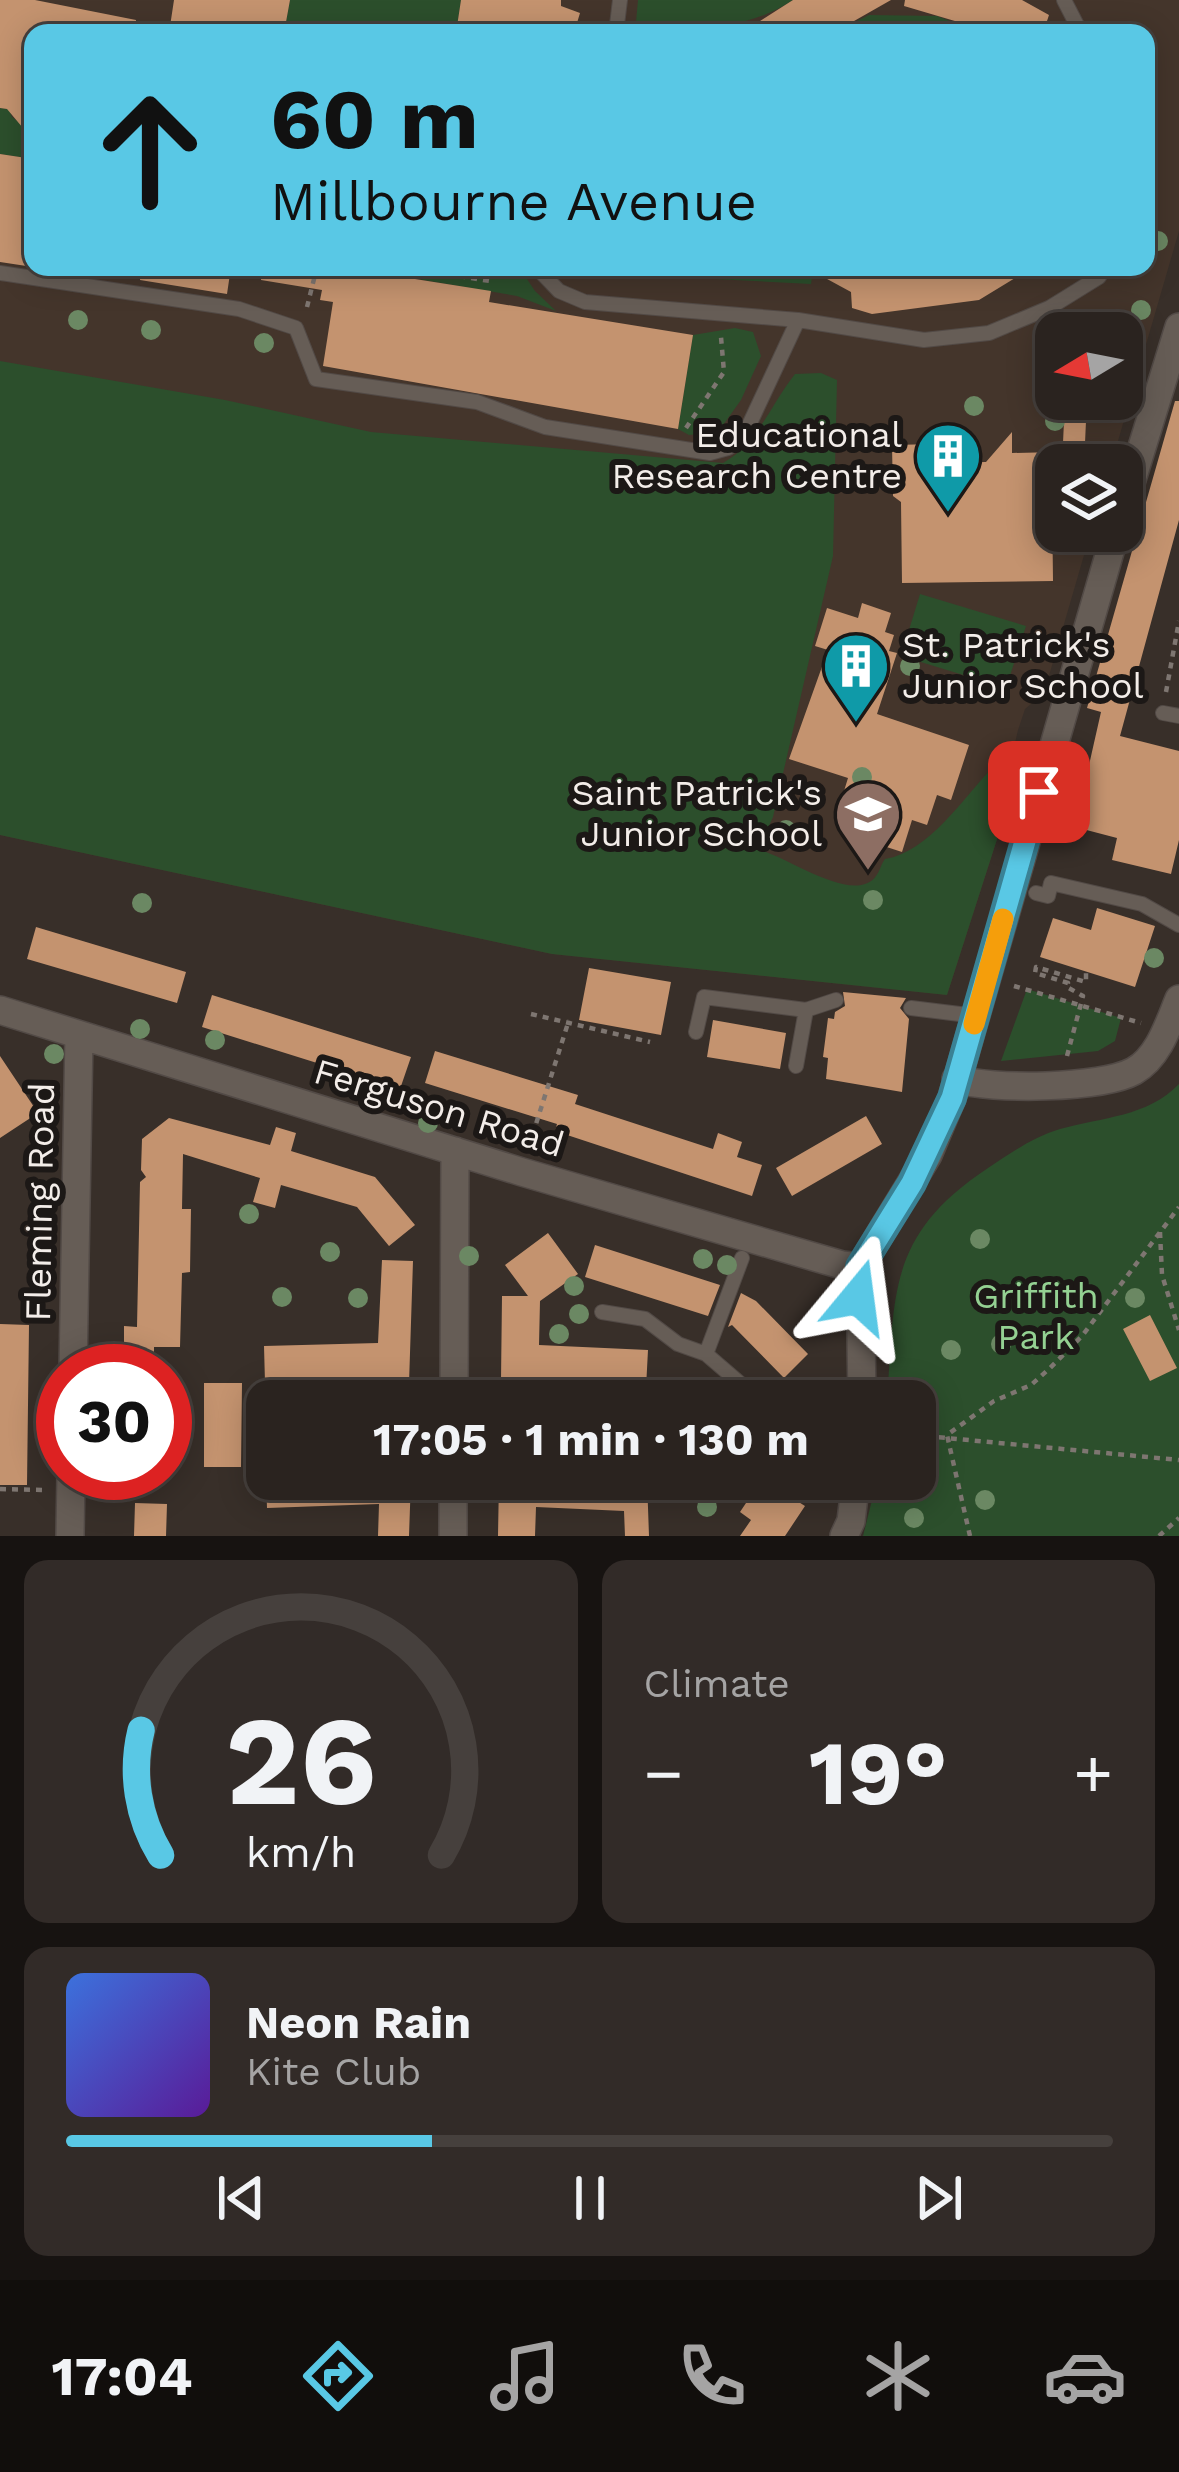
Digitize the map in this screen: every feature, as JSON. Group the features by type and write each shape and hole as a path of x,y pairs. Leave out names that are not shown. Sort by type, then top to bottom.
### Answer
{"street":[{"path":"1143,444 1179,327"},
{"path":"862,1380 860,1267 928,1155 952,1098 1110,552"},
{"path":"956,1078 979,1086 1020,1086 1089,1081 1134,1070 1157,1045 1179,999"},
{"name":"Ferguson Road","path":"0,1010 522,1172 860,1267"},
{"name":"Fleming Road","path":"73,1344 79,1035"},
{"path":"454,1380 455,1151"},
{"path":"65,1500 70,1536"},
{"path":"453,1500 453,1536"},
{"path":"844,1536 854,1500"}],"lane":[{"path":"0,273 239,309 296,328 316,379 477,402 544,427 710,453 743,438 798,320"},
{"path":"545,276 559,291 586,302 798,320 924,340 989,333 1049,308 1100,276"},
{"path":"1162,713 1179,716"},
{"path":"1036,892 1048,896 1051,883 1142,904 1179,925"},
{"path":"696,1032 704,997 806,1010 836,1000"},
{"path":"910,1008 976,1016"},
{"path":"796,1066 806,1010"},
{"path":"706,1354 742,1258"},
{"path":"602,1312 645,1318 678,1344 706,1354 736,1380"}],"path":[{"path":"296,328 315,276"},
{"path":"458,276 490,281 491,276"},
{"path":"673,447 724,372 719,314"},
{"path":"1162,713 1179,621"},
{"path":"1083,996 1067,987 1068,982 1035,973 1036,967 1086,982"},
{"path":"1065,1061 1085,971"},
{"path":"1009,984 1144,1024"},
{"path":"531,1014 650,1042"},
{"path":"522,1172 569,1020"},
{"path":"947,1435 994,1401 1031,1385 1050,1368 1082,1336 1179,1207"},
{"path":"1160,1232 1162,1275 1179,1330"},
{"path":"936,1435 1179,1460"},
{"path":"947,1435 970,1536"},
{"path":"0,1489 36,1485"},
{"path":"1159,1536 1179,1518"}],"shaded area":[{"path":"0,0 1179,0 1179,231 1143,355 1143,312 1035,312 1035,420 1124,420 1117,444 1035,444 1035,552 1085,552 1044,693 1025,709 1018,730 1013,752 1018,774 947,995 552,954 0,835"}],"green space":[{"path":"290,0 461,0 457,24 286,24"},
{"path":"638,0 793,0 748,21 636,24"},
{"path":"869,15 937,16 957,24 851,24"},
{"path":"0,108 9,109 12,117 24,122 24,158 0,154"},
{"path":"400,276 525,276 556,311 517,296"},
{"path":"674,276 812,277 811,284"},
{"path":"735,328 753,332 761,356 741,400 718,432 689,435 678,429 693,335"},
{"path":"0,361 225,400 371,432 723,463 754,435 795,374 821,373 837,380 833,556 773,817 758,850 835,882 866,884 885,859 931,835 993,767 1018,760 1018,774 947,995 552,954 0,835"},
{"path":"920,594 1026,626 1006,688 901,656"},
{"path":"1027,989 1121,1018 1115,1041 1098,1051 1001,1061"},
{"name":"Griffith Park","path":"1179,1084 1179,1536 863,1536 872,1500 936,1500 936,1380 888,1380 903,1269 931,1217 955,1193 1031,1141 1139,1110"}],"building":[{"path":"0,0 35,0 136,20 136,24 24,24 24,129 7,109 0,108"},
{"path":"174,0 290,0 286,24 170,24"},
{"path":"461,0 561,0 561,6 580,13 577,24 457,24"},
{"path":"793,0 891,0 849,24 755,24"},
{"path":"905,0 1022,0 1049,15 1046,24 965,24 904,6"},
{"path":"0,154 24,158 24,266 0,262"},
{"path":"140,276 230,276 227,294 140,280"},
{"path":"261,276 396,276 491,291 489,302 693,335 678,429 323,366 333,302 320,300 322,290 261,280"},
{"path":"822,276 1018,276 979,300 872,314 852,308 851,292"},
{"path":"1175,401 1179,401 1179,520 1120,736 1179,751 1179,840 1171,874 1112,860 1117,838 1075,827 1101,712 1087,708 1132,552 1143,552 1143,513"},
{"path":"1064,420 1086,420 1085,444 1063,444"},
{"name":"Educational Research Centre","path":"1012,432 1012,453 1035,452 1035,552 1053,552 1053,581 902,583 901,502 893,496 892,445 937,444 937,463 986,462"},
{"name":"St. Patrick's Junior School","path":"862,603 891,613 885,632 894,635 889,651 897,653 877,714 969,745 951,800 937,795 927,825 912,820 902,852 865,840 869,827 836,817 848,778 789,759 828,650 815,646 827,608 858,618"},
{"path":"1097,908 1155,926 1135,987 1040,957 1053,918 1091,930"},
{"path":"36,927 186,972 177,1003 27,959"},
{"path":"589,968 671,982 661,1035 579,1020"},
{"path":"843,992 906,998 900,1008 909,1019 902,1092 826,1079 828,1058 823,1057 828,1018 834,1019 835,1012 845,1006"},
{"path":"212,995 411,1057 400,1089 202,1027"},
{"path":"713,1020 786,1033 780,1069 707,1057"},
{"path":"435,1051 578,1095 575,1104 713,1149 718,1133 742,1142 737,1157 762,1165 752,1196 555,1131 557,1124 425,1083"},
{"path":"0,1056 38,1113 0,1138"},
{"path":"866,1116 882,1144 792,1196 776,1168"},
{"path":"169,1118 270,1145 276,1127 296,1133 291,1151 375,1177 415,1225 389,1246 357,1207 281,1185 275,1208 253,1202 260,1178 183,1154 182,1209 191,1209 190,1272 182,1273 180,1344 124,1344 124,1326 137,1327 140,1182 146,1177 141,1170 142,1139"},
{"path":"548,1233 578,1274 540,1301 539,1345 648,1350 646,1380 501,1380 502,1296 528,1296 505,1265"},
{"path":"595,1245 720,1285 708,1316 585,1277"},
{"path":"382,1260 413,1261 409,1380 265,1380 264,1346 378,1343"},
{"path":"741,1293 756,1301 808,1354 784,1378 732,1325 728,1327"},
{"path":"1150,1315 1177,1368 1150,1381 1123,1329"},
{"path":"0,1324 29,1325 27,1485 0,1485"},
{"path":"204,1383 242,1383 241,1467 204,1467"},
{"path":"267,1500 410,1500 409,1536 378,1536 379,1504 267,1508"},
{"path":"499,1500 648,1500 649,1536 625,1536 624,1511 536,1507 535,1536 498,1536"},
{"path":"748,1500 795,1500 805,1506 785,1536 740,1536 751,1520 740,1512"},
{"path":"135,1503 167,1504 166,1536 134,1536"}],"slow traffic":[{"path":"974,1024 1003,919"}],"place":[{"name":"Educational Research Centre","path":"948,515"},
{"name":"St. Patrick's Junior School","path":"856,725"},
{"name":"Saint Patrick's Junior School","path":"868,873"}],"route":[{"path":"858,1297 860,1267 928,1155 952,1098 1039,792"}]}
